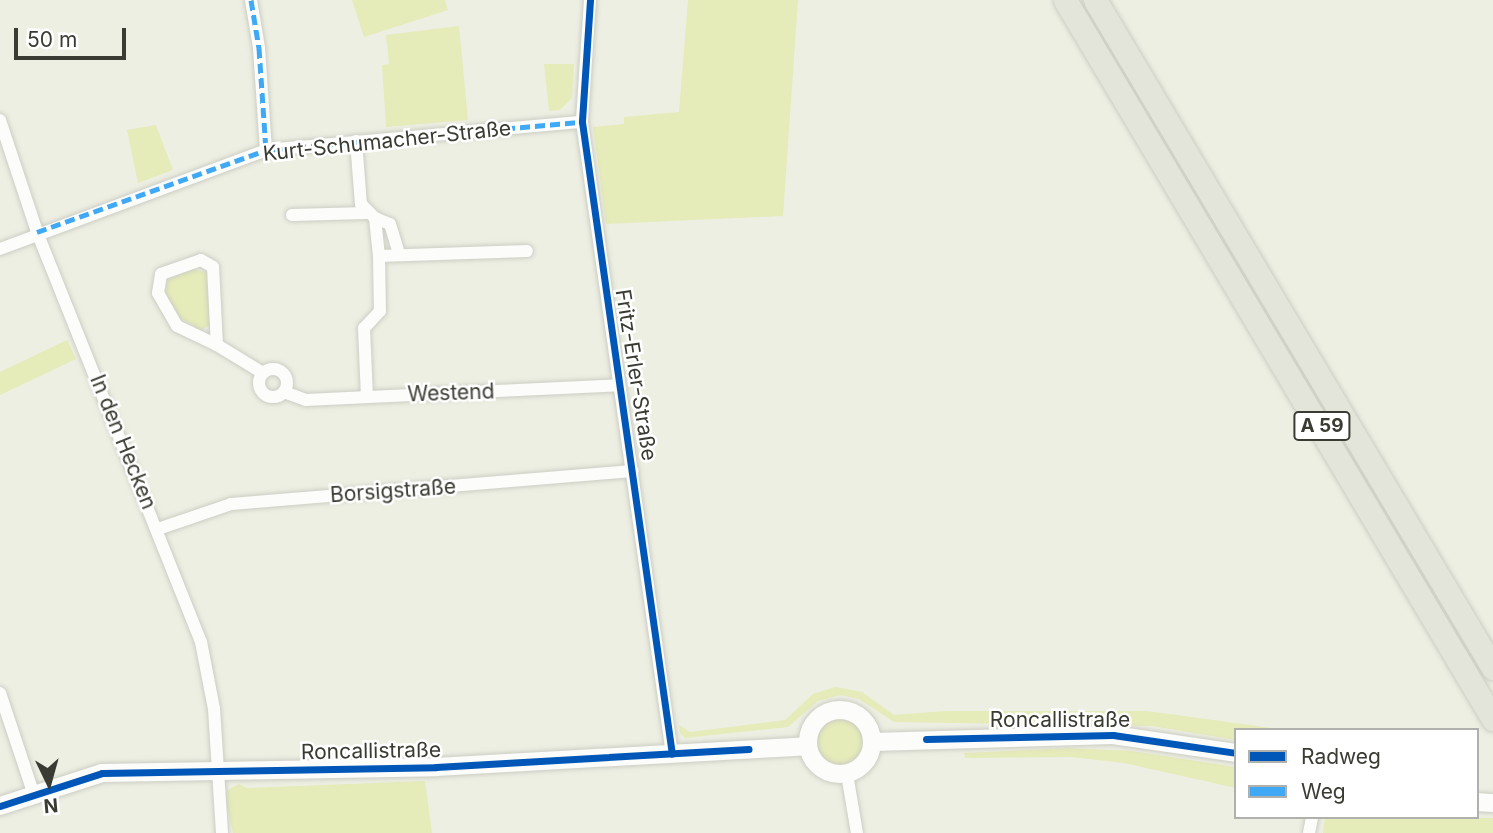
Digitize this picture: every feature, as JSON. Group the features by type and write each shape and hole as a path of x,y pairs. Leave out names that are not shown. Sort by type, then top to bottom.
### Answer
{"highway":[{"name":"A 59","path":"1065,0 1493,719"},
{"name":"A 59","path":"1095,0 1493,668"}],"street":[{"path":"251,0 259,48 265,150"},
{"name":"Fritz-Erler-Straße","path":"590,0 582,122 671,754"},
{"name":"In den Hecken","path":"0,120 37,232 158,529 205,658 222,833"},
{"name":"Kurt-Schumacher-Straße","path":"0,249 37,232 265,150 582,122"},
{"path":"356,141 361,204 371,215 390,224 399,254"},
{"path":"292,215 371,215"},
{"path":"367,396 364,328 380,311 379,256 371,215"},
{"path":"379,256 527,251"},
{"path":"217,345 213,267 201,260 161,274 158,293 168,316 192,335 217,345 263,373 276,369 282,372 284,392 272,398 261,391 263,373"},
{"name":"Westend","path":"284,392 306,400 619,385"},
{"name":"Borsigstraße","path":"158,529 231,504 633,471"},
{"path":"0,693 34,795"},
{"path":"838,709 862,718 873,741 865,762 847,774 825,771 817,765 807,746 815,721 838,709"},
{"name":"Roncallistraße","path":"873,741 1113,736 1234,753"},
{"name":"Roncallistraße","path":"0,806 102,773 436,767 807,746"},
{"path":"847,774 857,833"}],"green space":[{"path":"352,0 445,0 448,10 364,37"},
{"path":"688,0 798,0 783,216 606,224 593,127 624,124 624,117 679,112"},
{"path":"459,26 468,120 386,127 382,65 389,64 386,35"},
{"path":"544,64 574,64 572,98 560,110 549,111"},
{"path":"156,125 173,170 138,183 127,130"},
{"path":"192,268 207,273 210,325 201,330 174,315 165,290 168,280"},
{"path":"67,340 76,359 0,395 0,372"},
{"path":"835,687 862,692 894,715 946,711 1147,711 1272,728 1234,728 1234,740 1152,726 894,722 859,699 841,695 818,701 788,727 685,738 680,733 679,725 690,732 785,720 813,694"},
{"path":"840,718 857,725 864,742 857,759 840,766 823,759 816,742 823,725"},
{"path":"1068,748 1132,751 1234,767 1234,788 1124,763 1071,757 965,758 964,753"},
{"path":"425,781 432,833 233,833 227,806 226,791 239,784 247,788"},
{"path":"1493,818 1493,833 1323,833 1325,819"}],"marked path":[{"path":"251,0 259,48 266,150"},
{"path":"37,232 266,150 582,122"}],"cycle path":[{"path":"590,0 582,122 672,754"},
{"path":"926,739 1113,735 1234,753"},
{"path":"0,806 102,773 436,767 748,749"}]}
